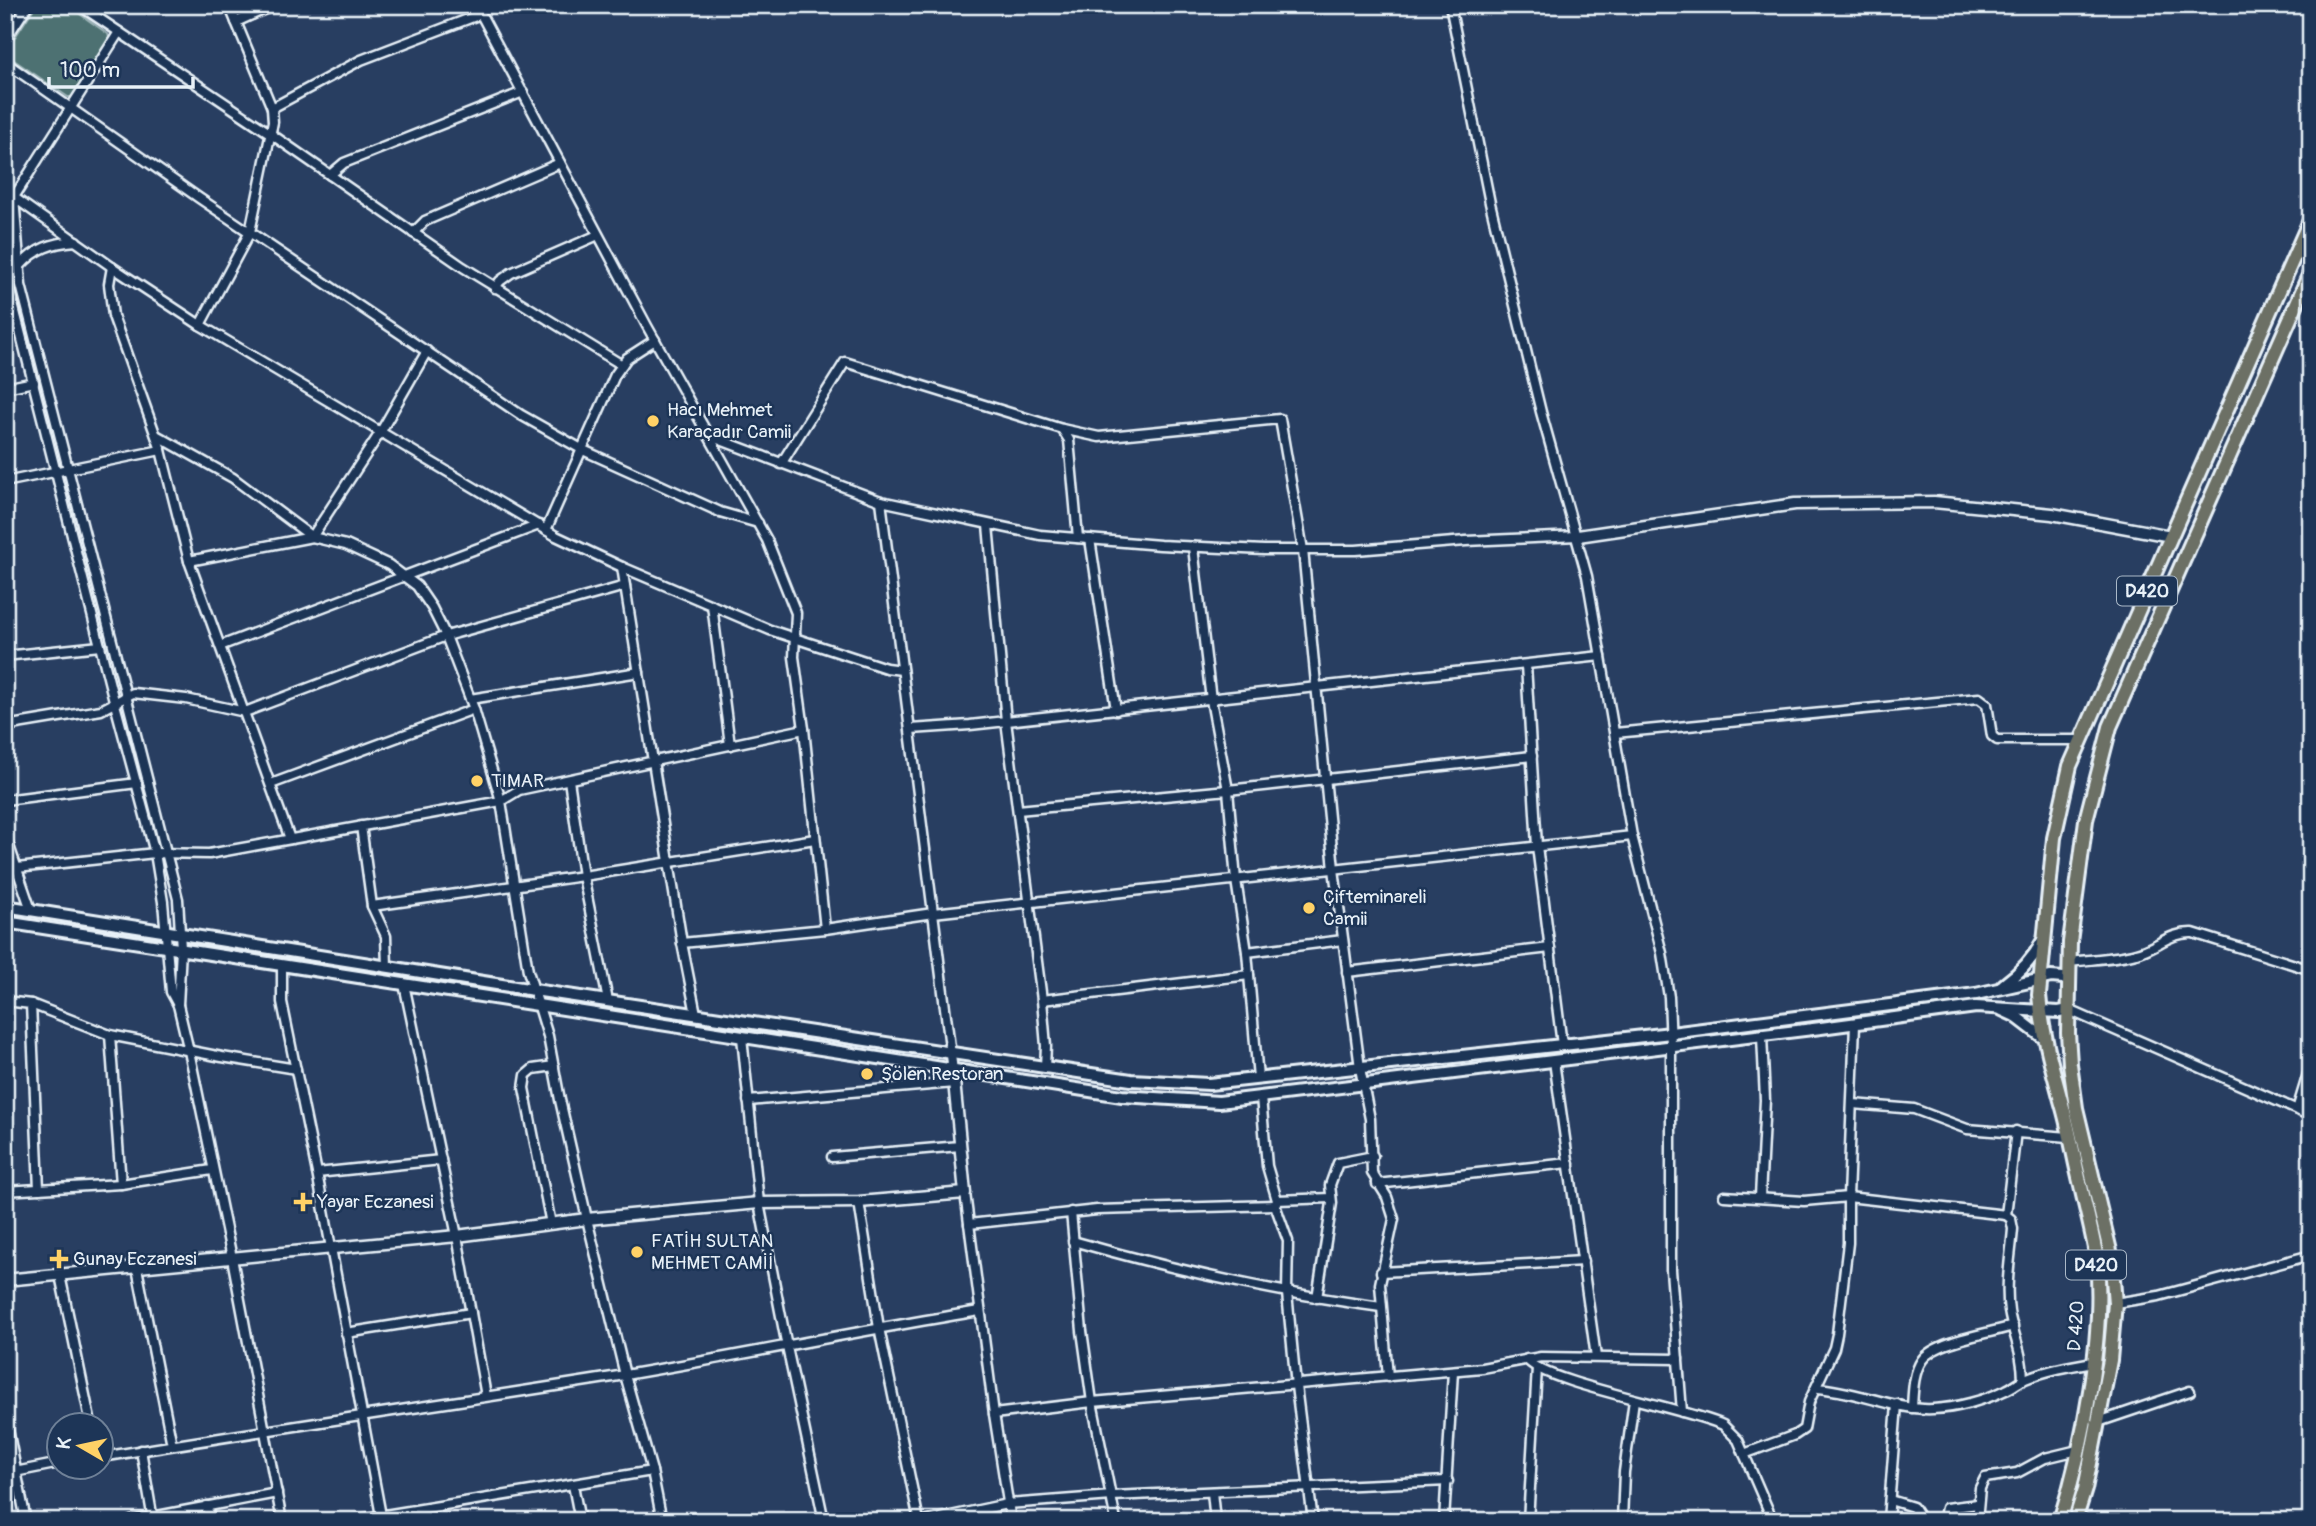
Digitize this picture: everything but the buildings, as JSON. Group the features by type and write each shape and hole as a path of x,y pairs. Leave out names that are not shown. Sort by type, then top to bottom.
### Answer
{"highway":[{"name":"D420","path":"2040,1011 2039,995 2054,838 2070,766 2311,218"},
{"name":"D420","path":"2075,1521 2085,1489 2110,1360 2115,1303 2111,1255 2073,1086 2068,1033 2072,913 2086,820 2110,727 2311,271"},
{"name":"D 420","path":"2040,1011 2096,1254 2099,1301 2093,1362 2073,1481 2060,1521"}],"main road":[{"path":"5,906 534,990 1131,1080 1209,1084 1671,1033 1976,994 2052,977 2068,981"},
{"path":"5,922 953,1071 1122,1096 1219,1102 1762,1036 1976,1007 2069,1010"},
{"path":"1997,989 2018,975 2034,957 2045,934"},
{"path":"1997,1007 2015,1016 2045,1039"}],"street":[{"path":"5,40 28,5"},
{"path":"79,5 495,288 622,365"},
{"path":"200,325 250,232 271,134 272,108 229,5"},
{"path":"236,22 274,5"},
{"path":"476,5 654,340 767,540 796,612 794,657 825,929"},
{"path":"1450,5 1490,203 1542,412 1578,536 1632,836 1662,953 1671,1033 1671,1270 1682,1412"},
{"path":"272,108 361,60 481,14"},
{"path":"119,32 14,197 21,285 169,854 178,899 181,933 178,1006"},
{"path":"5,62 521,415 583,450 720,512 758,523"},
{"path":"330,175 344,163 523,92"},
{"path":"413,233 425,221 560,163"},
{"path":"5,191 200,325 542,527 622,567 769,630 886,668 902,670"},
{"path":"495,288 511,273 598,235"},
{"path":"20,266 29,256 46,246 76,241"},
{"path":"5,263 7,288 34,382 114,702 155,853 171,992 178,1006 189,1051 266,1429 282,1521"},
{"path":"112,267 109,284 113,316 161,450 189,561 290,839"},
{"path":"7,288 21,285"},
{"path":"220,646 404,575 542,527 583,450 614,375 628,358 654,340"},
{"path":"312,537 380,433 427,351"},
{"path":"781,464 845,362 1062,429 1099,437 1280,419 1303,550 1334,869 1364,1083 1373,1156 1372,1173 1387,1197 1394,1219 1381,1272 1381,1307 1388,1377"},
{"path":"5,388 34,382"},
{"path":"1062,429 1069,440 1078,538"},
{"path":"156,435 233,478 312,537"},
{"path":"710,436 881,501 1040,535 1193,547 1356,550 1578,536 1795,504 1934,502 2052,514 2171,536"},
{"path":"5,482 161,450"},
{"path":"881,501 953,1071 965,1193 1011,1521"},
{"path":"988,525 1006,721 1042,1000 1045,1067"},
{"path":"189,561 312,537 346,544 389,565 416,586 432,608 446,636 474,709 501,801 528,971 540,1005 587,1219 625,1375 652,1471 662,1521"},
{"path":"1090,539 1115,710"},
{"path":"1193,547 1211,700 1227,790 1247,952 1258,1078"},
{"path":"622,567 682,943 696,1014"},
{"path":"5,726 101,710 133,693 186,699 245,712 446,636 625,586"},
{"path":"712,605 730,745"},
{"path":"5,656 100,646"},
{"path":"911,729 1315,689 1601,656"},
{"path":"1526,665 1537,846 1562,1045"},
{"path":"470,699 639,672"},
{"path":"1615,733 1979,698 1986,704 1992,736 1997,740 2082,740"},
{"path":"271,784 474,709"},
{"path":"17,868 155,853 209,853 290,839 501,801 519,790 804,729"},
{"path":"1018,810 1326,780 1532,756"},
{"path":"569,780 583,876 608,1001"},
{"path":"5,800 137,783"},
{"path":"361,826 372,906 386,936 387,967"},
{"path":"5,834 31,910"},
{"path":"682,943 1632,836"},
{"path":"372,906 815,839"},
{"path":"2069,962 2134,954 2181,932 2193,933 2311,970"},
{"path":"1247,952 1343,940"},
{"path":"1347,972 1550,948"},
{"path":"282,965 282,1002 317,1173 381,1519"},
{"path":"1042,1000 1249,975"},
{"path":"404,984 457,1236 486,1396"},
{"path":"5,1001 31,1004 110,1035 296,1069"},
{"path":"31,1004 38,1188"},
{"path":"2069,1010 2311,1116"},
{"path":"1744,1454 1801,1432 1806,1423 1809,1402 1837,1334 1848,1243 1855,1024"},
{"path":"110,1035 121,1184"},
{"path":"1760,1197 1765,1100 1762,1036"},
{"path":"742,1037 759,1203 824,1521"},
{"path":"1554,1061 1597,1357"},
{"path":"2297,1110 2311,1064"},
{"path":"551,1224 524,1088 526,1074 533,1069 554,1066"},
{"path":"747,1101 954,1083"},
{"path":"1261,1097 1267,1166 1288,1241 1287,1293 1313,1521"},
{"path":"1853,1104 1914,1109 1967,1129 2069,1137"},
{"path":"2006,1215 2016,1132"},
{"path":"832,1157 960,1146"},
{"path":"1317,1298 1331,1198 1330,1185 1338,1163 1373,1156"},
{"path":"317,1173 441,1160"},
{"path":"1377,1184 1569,1163"},
{"path":"5,1191 121,1184 212,1170"},
{"path":"5,1280 331,1249 587,1219 759,1203 859,1202 965,1193"},
{"path":"1724,1196 1804,1201 1848,1197 2006,1215 2011,1219 2013,1229 2008,1294 2023,1360 2023,1380"},
{"path":"969,1224 1097,1210 1331,1198"},
{"path":"859,1202 879,1328 919,1521"},
{"path":"1071,1212 1082,1331 1092,1402 1116,1521"},
{"path":"1073,1241 1125,1256 1287,1293 1381,1307"},
{"path":"2115,1303 2159,1296 2311,1255"},
{"path":"1381,1272 1583,1261"},
{"path":"137,1268 172,1445"},
{"path":"60,1275 88,1410"},
{"path":"116,1454 625,1375 981,1311"},
{"path":"346,1333 471,1314"},
{"path":"1912,1408 1917,1370 1928,1354 1939,1347 2014,1326"},
{"path":"994,1414 1092,1402 1453,1371 1527,1359 1678,1359"},
{"path":"1527,1359 1537,1367 1634,1400 1723,1425 1738,1440 1773,1521"},
{"path":"1816,1388 1835,1389 1912,1408 1938,1409 2008,1389 2023,1380 2060,1367 2093,1362"},
{"path":"1528,1521 1537,1367"},
{"path":"1444,1521 1453,1371"},
{"path":"2098,1422 2190,1391"},
{"path":"1622,1521 1624,1472 1634,1400"},
{"path":"1888,1520 1898,1404"},
{"path":"5,1414 26,1521"},
{"path":"141,1450 153,1519"},
{"path":"1977,1521 1980,1488 1985,1478 2017,1473 2045,1458 2078,1450"},
{"path":"5,1474 46,1466"},
{"path":"348,1521 381,1519 652,1471"},
{"path":"927,1521 1007,1504 1112,1496 1448,1481"},
{"path":"573,1485 580,1521"},
{"path":"1212,1492 1215,1521"},
{"path":"131,1521 153,1519 277,1493"},
{"path":"1890,1500 1913,1507 1922,1521"},
{"path":"1943,1521 1946,1508 1978,1504"},
{"path":"207,1506 210,1521"}],"green space":[{"path":"36,5 67,5 108,34 110,41 74,97 68,97 8,56 6,51"}],"place":[{"name":"Hacı Mehmet Karaçadır Camii","path":"653,421"},
{"name":"TIMAR","path":"477,781"},
{"name":"Çifteminareli Camii","path":"1309,908"},
{"name":"Şölen Restoran","path":"867,1074"},
{"name":"Yayar Eczanesi","path":"303,1202"},
{"name":"FATİH SULTAN MEHMET CAMİİ","path":"637,1252"},
{"name":"Gunay Eczanesi","path":"59,1259"}]}
